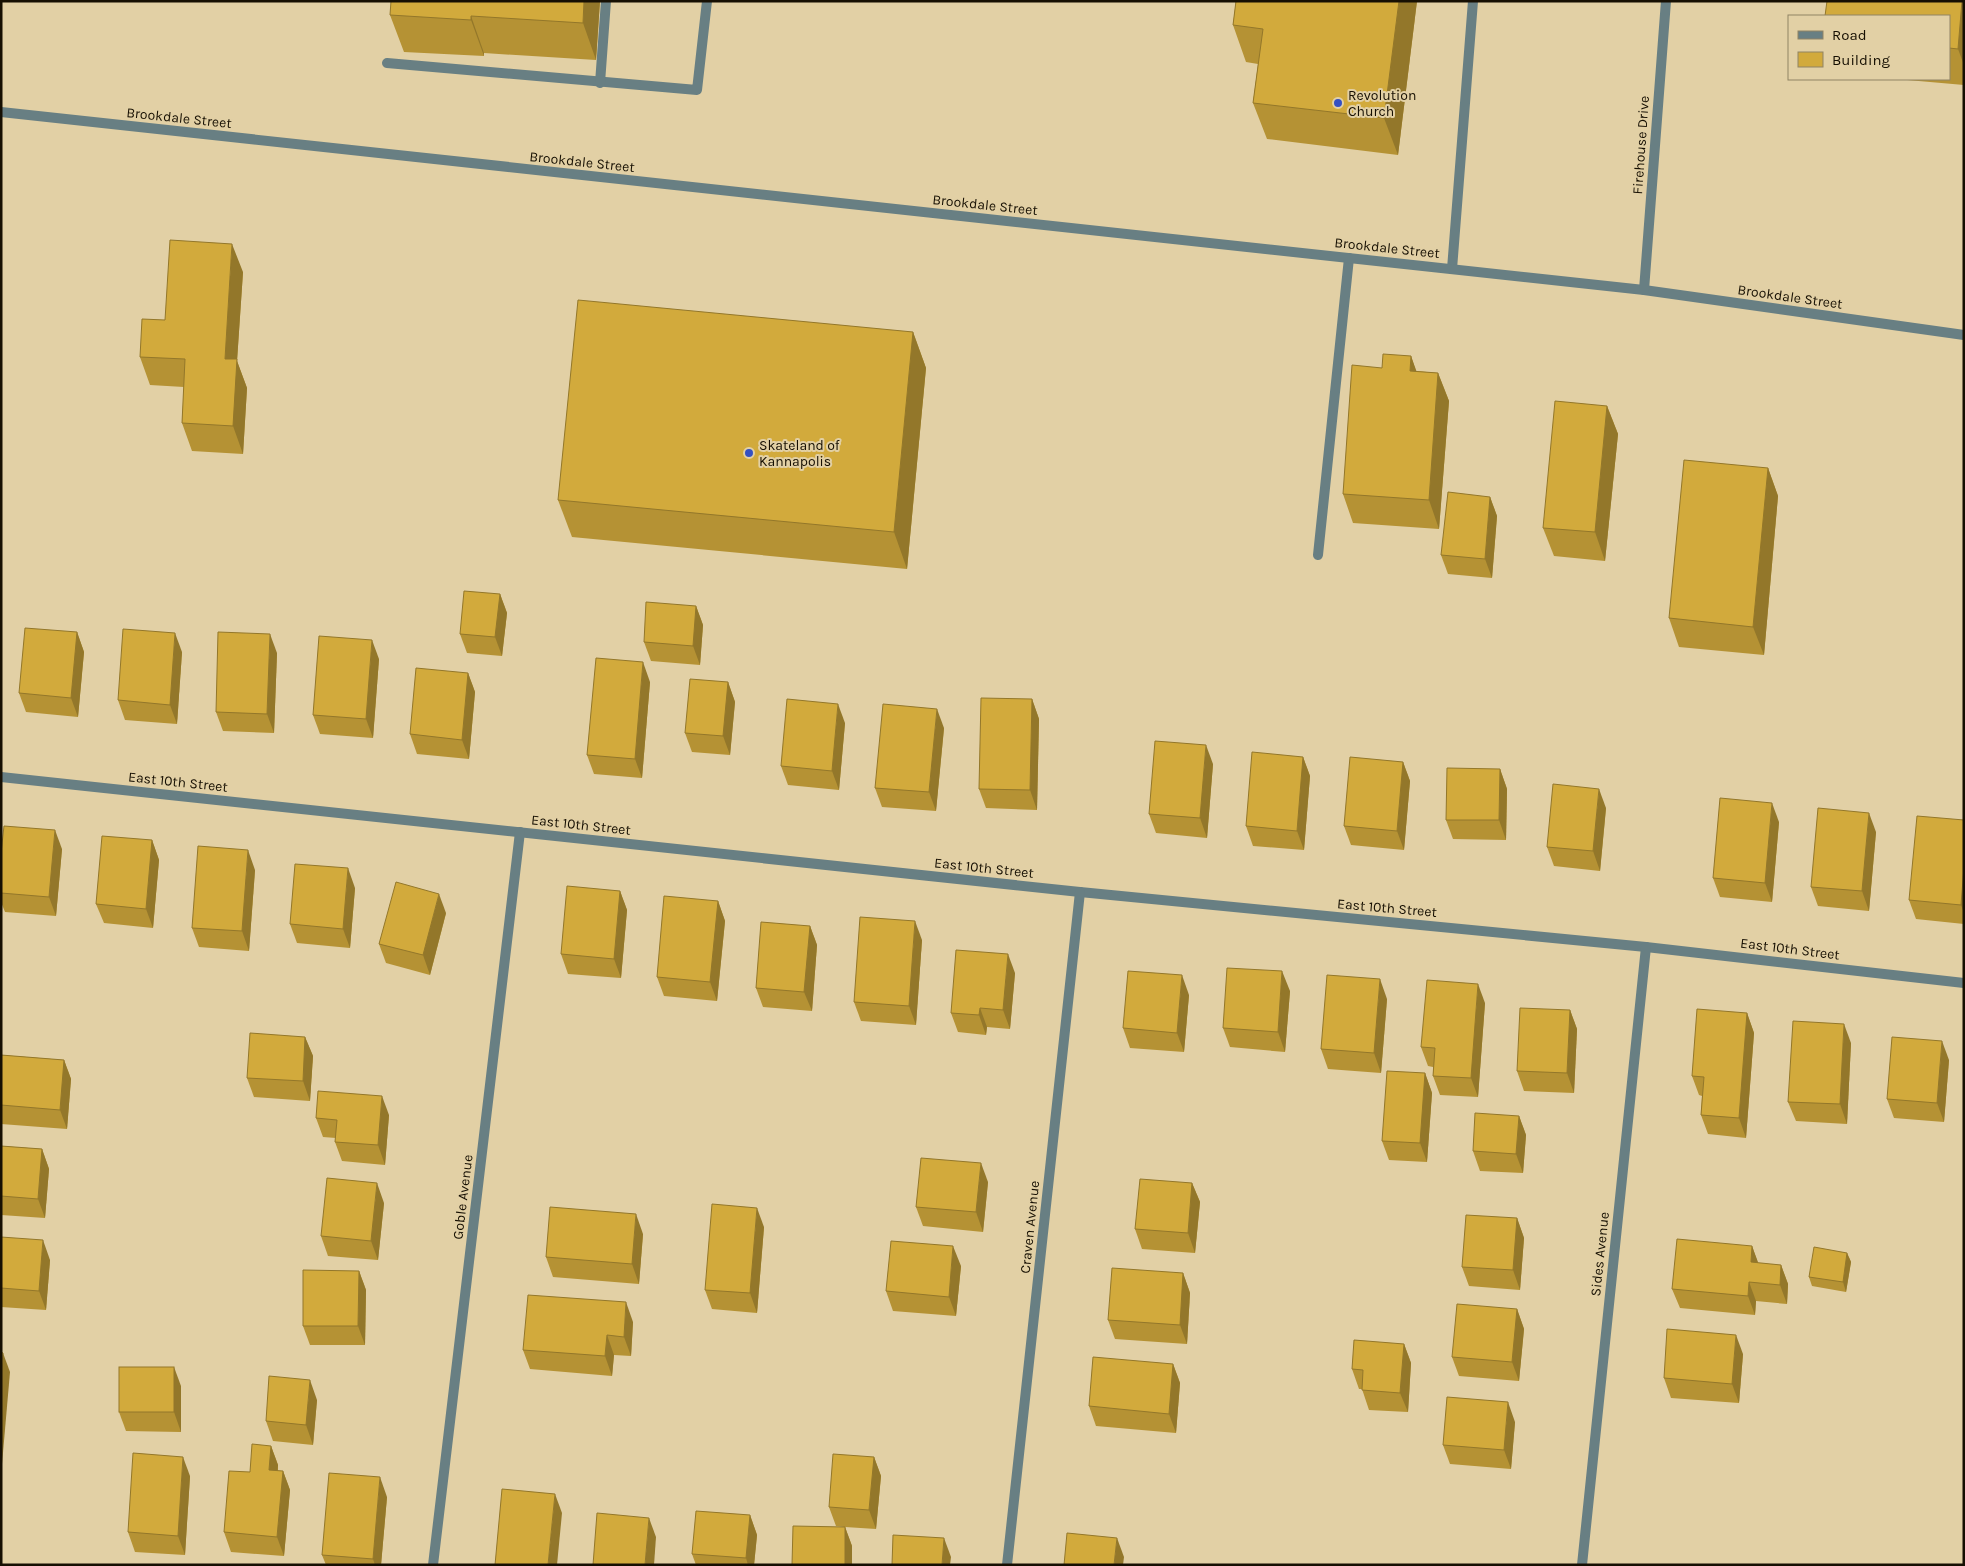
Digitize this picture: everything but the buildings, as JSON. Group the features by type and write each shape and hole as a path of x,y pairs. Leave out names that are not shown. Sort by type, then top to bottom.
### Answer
{"street":[{"path":"600,83 606,1"},
{"path":"387,63 697,90 707,1"},
{"path":"1452,269 1473,1"},
{"name":"Firehouse Drive","path":"1644,290 1666,1"},
{"name":"Brookdale Street","path":"1,112 1644,290 1964,335"},
{"path":"1318,555 1349,258"},
{"name":"East 10th Street","path":"1,776 1080,892 1646,947 1964,983"},
{"name":"Goble Avenue","path":"433,1565 520,832"},
{"name":"Craven Avenue","path":"1007,1565 1080,892"},
{"name":"Sides Avenue","path":"1582,1565 1646,947"}],"place":[{"name":"Revolution Church","path":"1338,103"},
{"name":"Skateland of Kannapolis","path":"749,453"}]}
